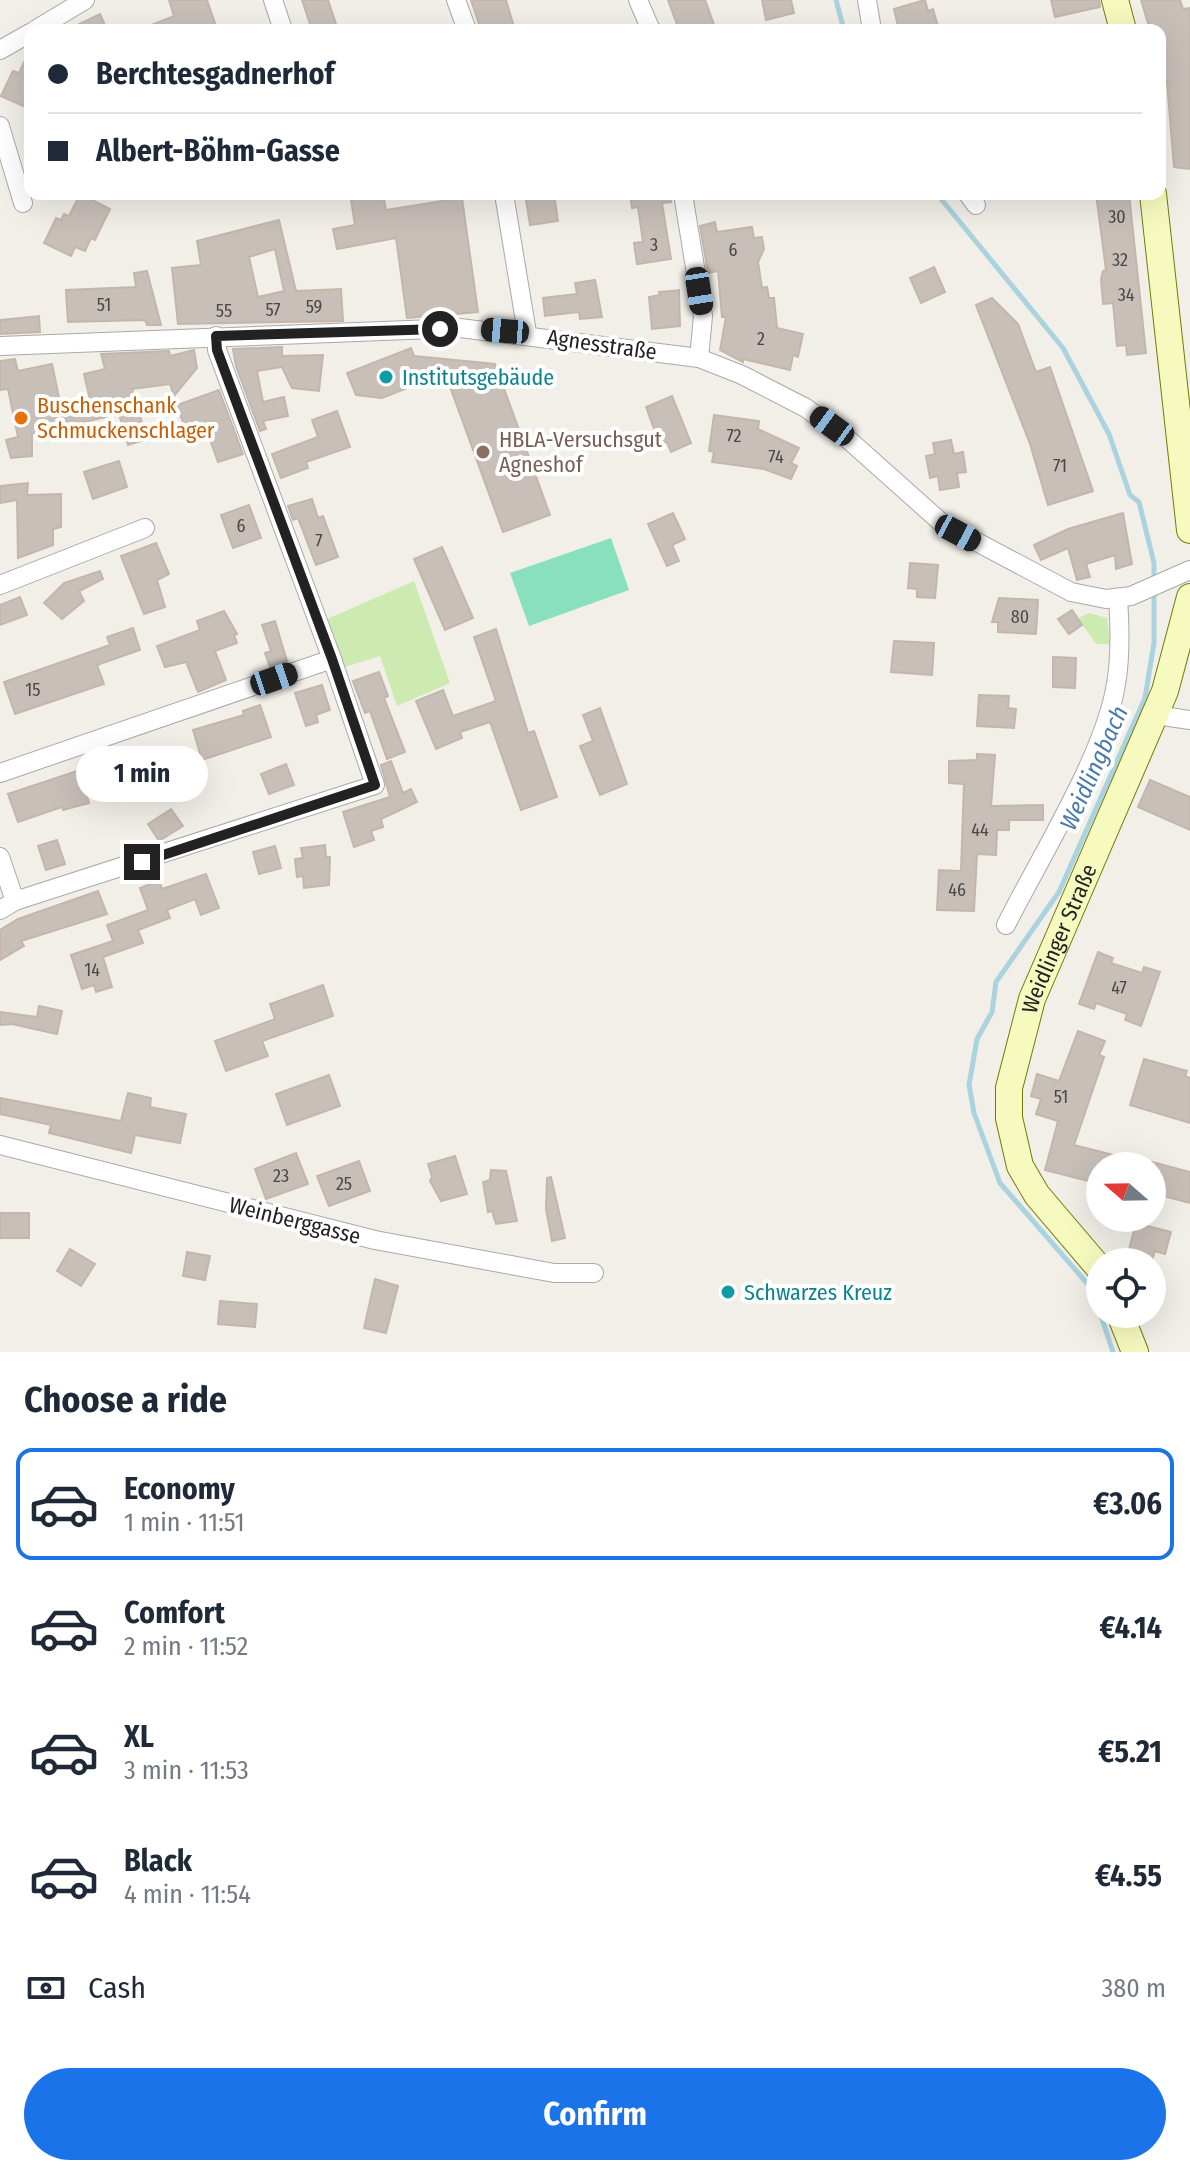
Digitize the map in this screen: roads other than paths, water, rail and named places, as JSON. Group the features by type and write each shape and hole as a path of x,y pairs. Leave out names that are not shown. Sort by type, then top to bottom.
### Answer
{"main road":[{"path":"1115,0 1121,24"},
{"path":"1154,200 1190,530"},
{"name":"Weidlinger Straße","path":"1086,1253 1037,1195 1020,1166 1009,1118 1009,1088 1032,999 1156,715 1190,597"},
{"path":"1126,1328 1135,1352"}],"street":[{"path":"44,24 85,0"},
{"path":"273,0 281,24"},
{"path":"456,0 465,24"},
{"path":"638,0 648,24"},
{"path":"867,0 871,24"},
{"path":"0,50 24,36"},
{"path":"0,126 23,203"},
{"path":"505,200 527,333"},
{"path":"684,200 703,316 699,358"},
{"name":"Agnesstraße","path":"0,346 460,328 527,333 699,358 742,375 817,415 949,528 1071,592 1123,603"},
{"path":"0,857 8,906 375,785 332,659 217,350 216,336"},
{"path":"0,585 145,528"},
{"path":"1006,925 1093,752 1116,686 1123,603 1190,570"},
{"path":"0,773 332,659"},
{"path":"1156,715 1190,720"},
{"name":"Weinberggasse","path":"0,1145 375,1240 554,1273 594,1273"}],"waterway":[{"name":"Weidlingbach","path":"836,0 842,24"},
{"name":"Weidlingbach","path":"942,200 1063,348 1109,434 1130,495 1139,502 1154,563 1154,581"},
{"name":"Weidlingbach","path":"1113,1352 1092,1289 1000,1183 974,1113 969,1085 977,1039 992,1012 996,982 1059,892 1145,698 1154,643 1154,591"}],"place":[{"name":"Institutsgebäude","path":"386,377"},
{"name":"Buschenschank Schmuckenschlager","path":"21,418"},
{"name":"HBLA-Versuchsgut Agneshof","path":"483,452"},
{"name":"Schwarzes Kreuz","path":"728,1292"}]}
